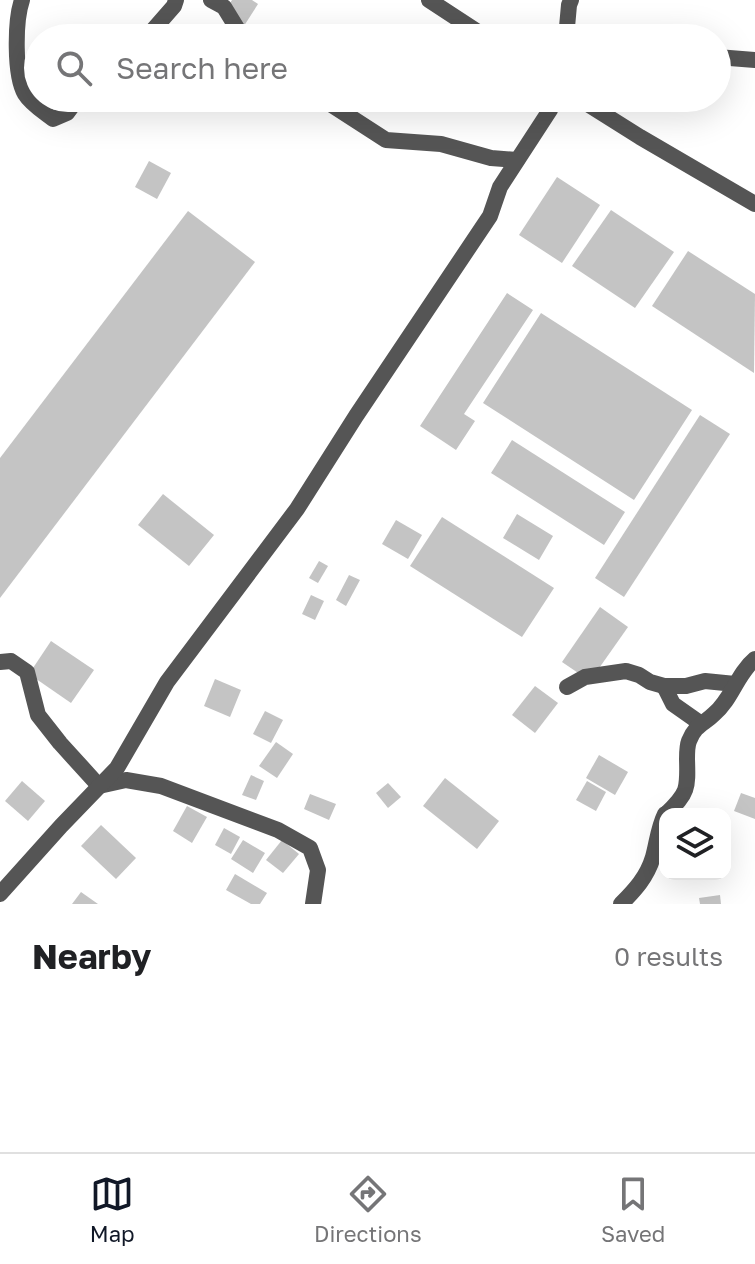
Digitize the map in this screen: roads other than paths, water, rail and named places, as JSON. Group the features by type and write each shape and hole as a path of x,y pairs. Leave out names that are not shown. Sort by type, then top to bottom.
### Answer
{"street":[{"path":"22,0 17,15 18,74 24,94"},
{"path":"158,24 176,0"},
{"path":"211,0 224,7 234,24"},
{"path":"429,0 466,24"},
{"path":"567,24 571,0"},
{"path":"731,58 755,60"},
{"path":"44,112 53,119 68,112"},
{"path":"343,112 386,140 441,144 491,158 517,160"},
{"path":"2,888 117,768 167,682 297,509 490,216 500,187 549,112"},
{"path":"600,112 755,204"},
{"path":"671,808 681,799 688,785 689,741 700,723 714,715 755,659"},
{"path":"0,662 11,661 27,672 38,715 99,786"},
{"path":"567,687 585,677 626,671 664,686 686,686 705,681 735,684"},
{"path":"664,686 673,704 700,723"},
{"path":"99,786 126,780 161,786 278,830 310,848 318,870 313,904"},
{"path":"621,904 641,884 653,857 659,830"}]}
